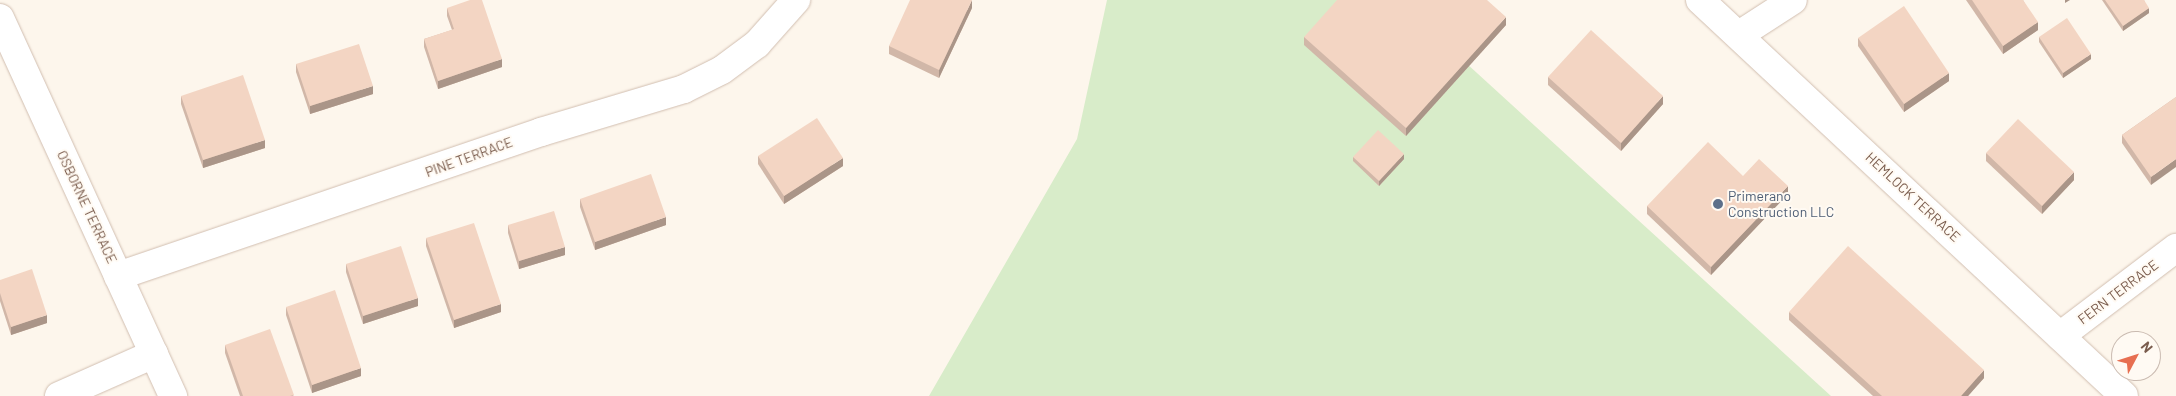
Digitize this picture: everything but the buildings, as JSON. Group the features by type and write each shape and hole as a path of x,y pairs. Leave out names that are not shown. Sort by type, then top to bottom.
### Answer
{"street":[{"name":"PINE TERRACE","path":"118,276 541,132 684,89 722,70 757,44 796,0"},
{"name":"HEMLOCK TERRACE","path":"1700,0 2124,396"},
{"path":"1739,36 1792,0"},
{"name":"OSBORNE TERRACE","path":"1,22 173,396"},
{"name":"FERN TERRACE","path":"2060,336 2176,248"},
{"path":"58,396 154,354"}],"green space":[{"path":"1107,0 1397,0 1831,396 929,396 1077,139"}],"place":[{"name":"Primerano Construction LLC","path":"1718,204"}]}
